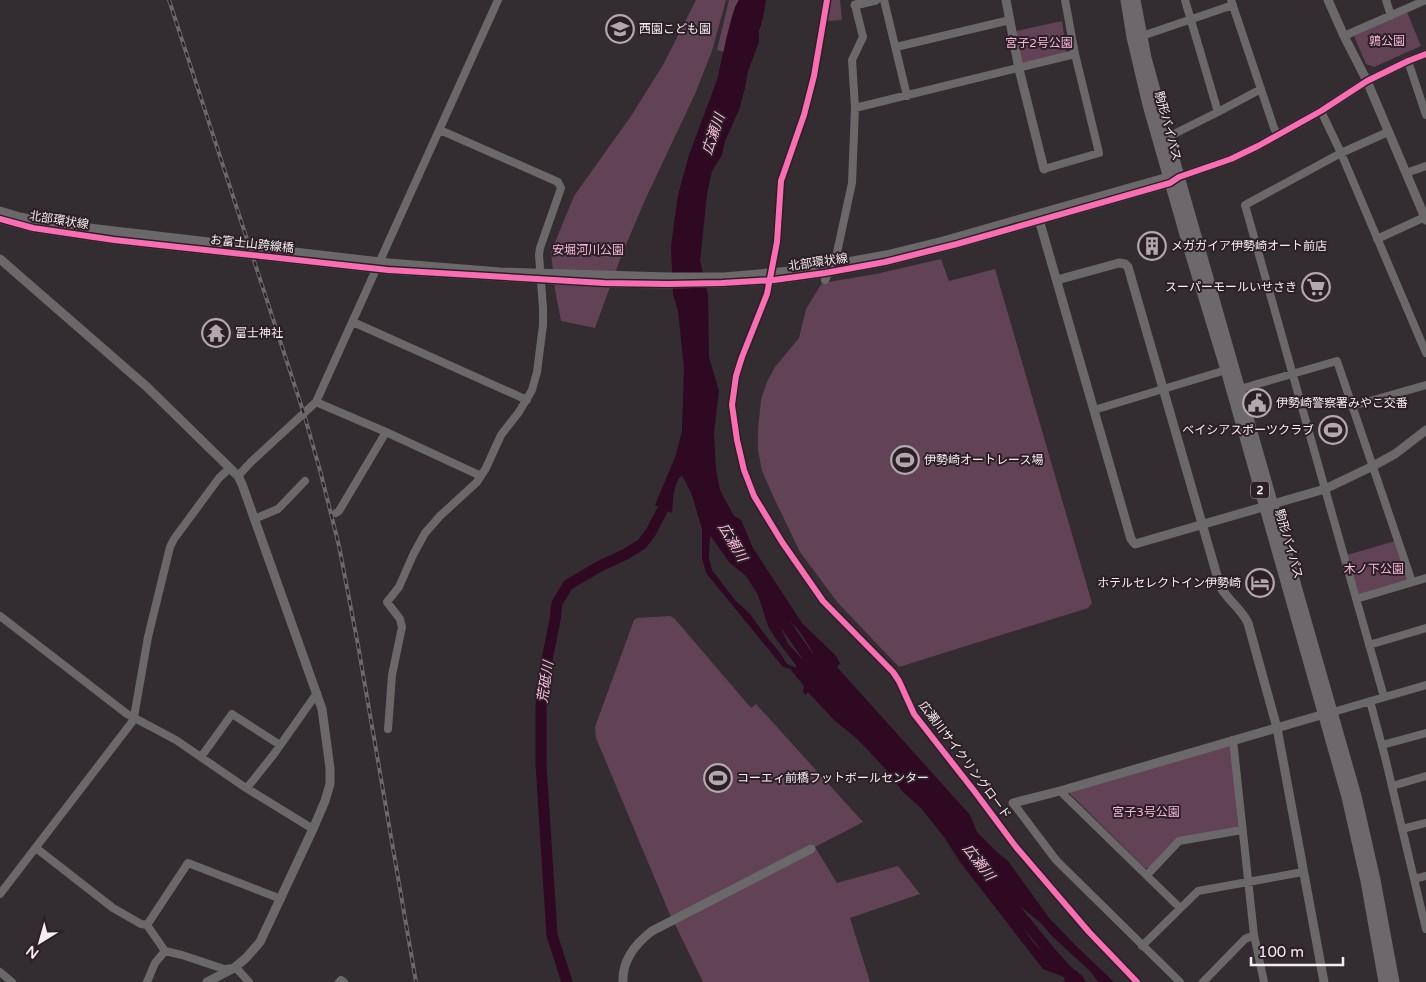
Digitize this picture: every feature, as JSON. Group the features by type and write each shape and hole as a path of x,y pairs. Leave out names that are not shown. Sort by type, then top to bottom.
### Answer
{"main road":[{"name":"駒形バイパス","path":"1126,0 1143,87 1240,389 1269,505 1328,713 1358,805 1375,880 1394,982"},
{"name":"駒形バイパス","path":"1136,0 1142,36 1168,137 1172,179 1226,370 1269,505"},
{"name":"駒形バイパス","path":"1328,713 1366,881 1384,982"}],"street":[{"path":"238,476 316,402 498,0"},
{"path":"825,280 836,257 852,183 855,108 852,60 863,36 855,5 876,0"},
{"path":"884,0 907,96"},
{"path":"1006,0 1018,69 1044,169 1099,153 1075,54 1066,0"},
{"path":"1185,0 1218,112"},
{"path":"1328,0 1367,81 1426,218 1377,239"},
{"path":"1386,0 1391,16"},
{"path":"1344,36 1426,0"},
{"path":"1142,36 1232,3 1278,135"},
{"path":"896,47 1010,20"},
{"path":"855,108 1075,54"},
{"name":"北部環状線","path":"388,267 668,284 774,280 850,266 1039,217 1172,179 1231,159 1321,111 1367,81 1426,54"},
{"path":"1408,61 1426,115"},
{"path":"1168,137 1261,88"},
{"path":"1321,111 1341,153 1426,353"},
{"path":"388,729 392,675 402,627 400,619 387,602 399,586 412,555 425,533 481,476 501,435 527,400 534,383 541,346 543,277 539,255 540,248 561,188 560,184 440,130"},
{"path":"1384,697 1245,205 1341,153 1388,132"},
{"path":"1406,173 1426,166"},
{"name":"北部環状線","path":"0,211 37,221 115,236"},
{"path":"1039,217 1094,410 1135,544 1325,489 1395,454 1426,430"},
{"name":"北部環状線","path":"0,219 33,228 115,236"},
{"name":"お富士山跨線橋","path":"115,236 388,267"},
{"path":"0,259 147,387 238,476 322,709 330,768 330,784 313,829 260,942 234,968 207,982"},
{"path":"1057,280 1120,263 1126,265 1220,586 1225,596 1241,611 1248,622 1277,728 1324,982"},
{"path":"353,322 527,400"},
{"path":"1240,389 1337,361 1412,582"},
{"path":"1094,410 1226,370"},
{"path":"1352,406 1426,385"},
{"path":"316,402 481,476"},
{"path":"336,513 339,511 386,432"},
{"path":"0,894 132,722 148,637 170,547 219,478 230,468"},
{"path":"254,519 278,509 305,482"},
{"path":"1356,599 1426,578"},
{"path":"0,616 127,714 164,732 247,788 313,829"},
{"path":"1369,645 1426,628"},
{"path":"1180,982 1056,860 1013,804 1426,685"},
{"path":"247,788 316,693"},
{"path":"1370,701 1426,929"},
{"path":"201,757 232,714 280,745"},
{"path":"1382,745 1426,733"},
{"path":"1233,740 1247,882 1254,935 1264,982"},
{"path":"1392,786 1426,776"},
{"path":"1060,791 1180,908"},
{"path":"1402,830 1426,823"},
{"path":"1147,875 1179,841 1242,830"},
{"path":"36,848 113,908 141,924 147,925 165,951 224,969 234,968 249,982"},
{"path":"623,982 624,970 629,956 638,943 652,932 669,921 811,849"},
{"path":"147,925 188,863 281,899"},
{"path":"1142,946 1198,892 1303,872"},
{"path":"1414,880 1426,876"},
{"path":"1203,982 1245,939 1254,935"},
{"path":"148,982 155,963 165,951"},
{"path":"0,972 12,982"},
{"path":"339,982 341,980 344,982"}],"green space":[{"name":"安堀河川公園","path":"696,0 726,0 712,51 695,94 645,200 622,254 595,328 561,321 551,252 574,196 631,116 663,65"},
{"path":"729,0 739,0 732,18 724,52 717,50"},
{"path":"829,0 840,0 842,20 827,21"},
{"name":"鶉公園","path":"1407,12 1421,46 1374,67 1366,64 1354,36"},
{"name":"宮子2号公園","path":"1062,21 1067,54 1024,64 1021,62 1016,31"},
{"name":"伊勢崎オートレース場","path":"941,259 949,281 995,269 1092,603 1088,608 899,667 838,603 800,552 762,471 758,450 761,400 767,382 775,367 799,338 806,309 822,283 876,274"},
{"name":"木ノ下公園","path":"1395,541 1407,581 1359,595 1347,555"},
{"name":"コーエィ前橋フットボールセンター","path":"670,616 674,618 751,708 756,704 863,822 815,847 837,883 898,866 920,894 850,918 870,982 703,982 668,910 596,738 595,727 634,620 637,618"},
{"name":"宮子3号公園","path":"1229,746 1231,748 1238,826 1176,839 1149,868 1145,868 1070,794 1070,790"}],"water":[{"path":"739,0 766,0 759,31 759,42 748,71 739,110 725,141 722,155 712,171 707,194 700,261 708,295 709,357 719,391 714,432 716,469 720,490 734,516 741,520 753,548 802,623 836,656 840,663 837,667 970,815 977,832 1008,861 1049,918 1114,982 1098,982 1091,972 1052,936 1041,923 1021,907 1015,908 1020,921 1032,941 1042,951 1074,969 1086,982 1065,982 1064,977 1043,969 960,862 944,837 921,808 903,792 889,773 855,737 834,720 808,692 805,695 803,691 804,686 790,669 783,667 706,573 702,558 702,529 692,495 682,475 675,487 672,513 655,505 676,455 682,431 684,368 678,311 673,294 671,246 678,195 689,155 717,80 735,7","holes":["710,535 729,562 746,576 758,595 768,626 796,665 796,668 787,664 750,614 735,600 712,570 709,558","773,602 801,633 813,653 811,662 808,665 788,644 772,607"]}],"waterway":[{"name":"荒砥川","path":"567,982 552,935 541,764 541,707 545,670 557,603 568,585 642,544 651,532 663,509 666,496"},
{"name":"広瀬川","path":"765,595 820,674"},
{"name":"広瀬川","path":"1006,898 1077,982"}],"railway":[{"path":"169,0 304,414 321,474 339,546 358,645 416,982"}],"cycle path":[{"name":"広瀬川サイクリングロード","path":"827,0 814,76 804,115 781,181 777,242 767,294 736,376 732,405 744,470 754,496 782,542 823,601 893,672 914,714 1016,847 1089,932 1137,982"},
{"path":"0,219 33,228 114,240 388,270 604,283 668,284 774,280 885,262 957,244 1170,183 1179,177 1231,159 1258,146 1321,111 1367,81 1426,54"}],"place":[{"name":"西園こども園","path":"620,29"},
{"name":"メガガイア伊勢崎オート前店","path":"1152,246"},
{"name":"スーパーモールいせさき","path":"1316,287"},
{"name":"富士神社","path":"216,333"},
{"name":"伊勢崎警察署みやこ交番","path":"1257,403"},
{"name":"ベイシアスポーツクラブ","path":"1333,430"},
{"name":"伊勢崎オートレース場","path":"905,460"},
{"name":"ホテルセレクトイン伊勢崎","path":"1260,583"},
{"name":"コーエィ前橋フットボールセンター","path":"718,778"}]}
